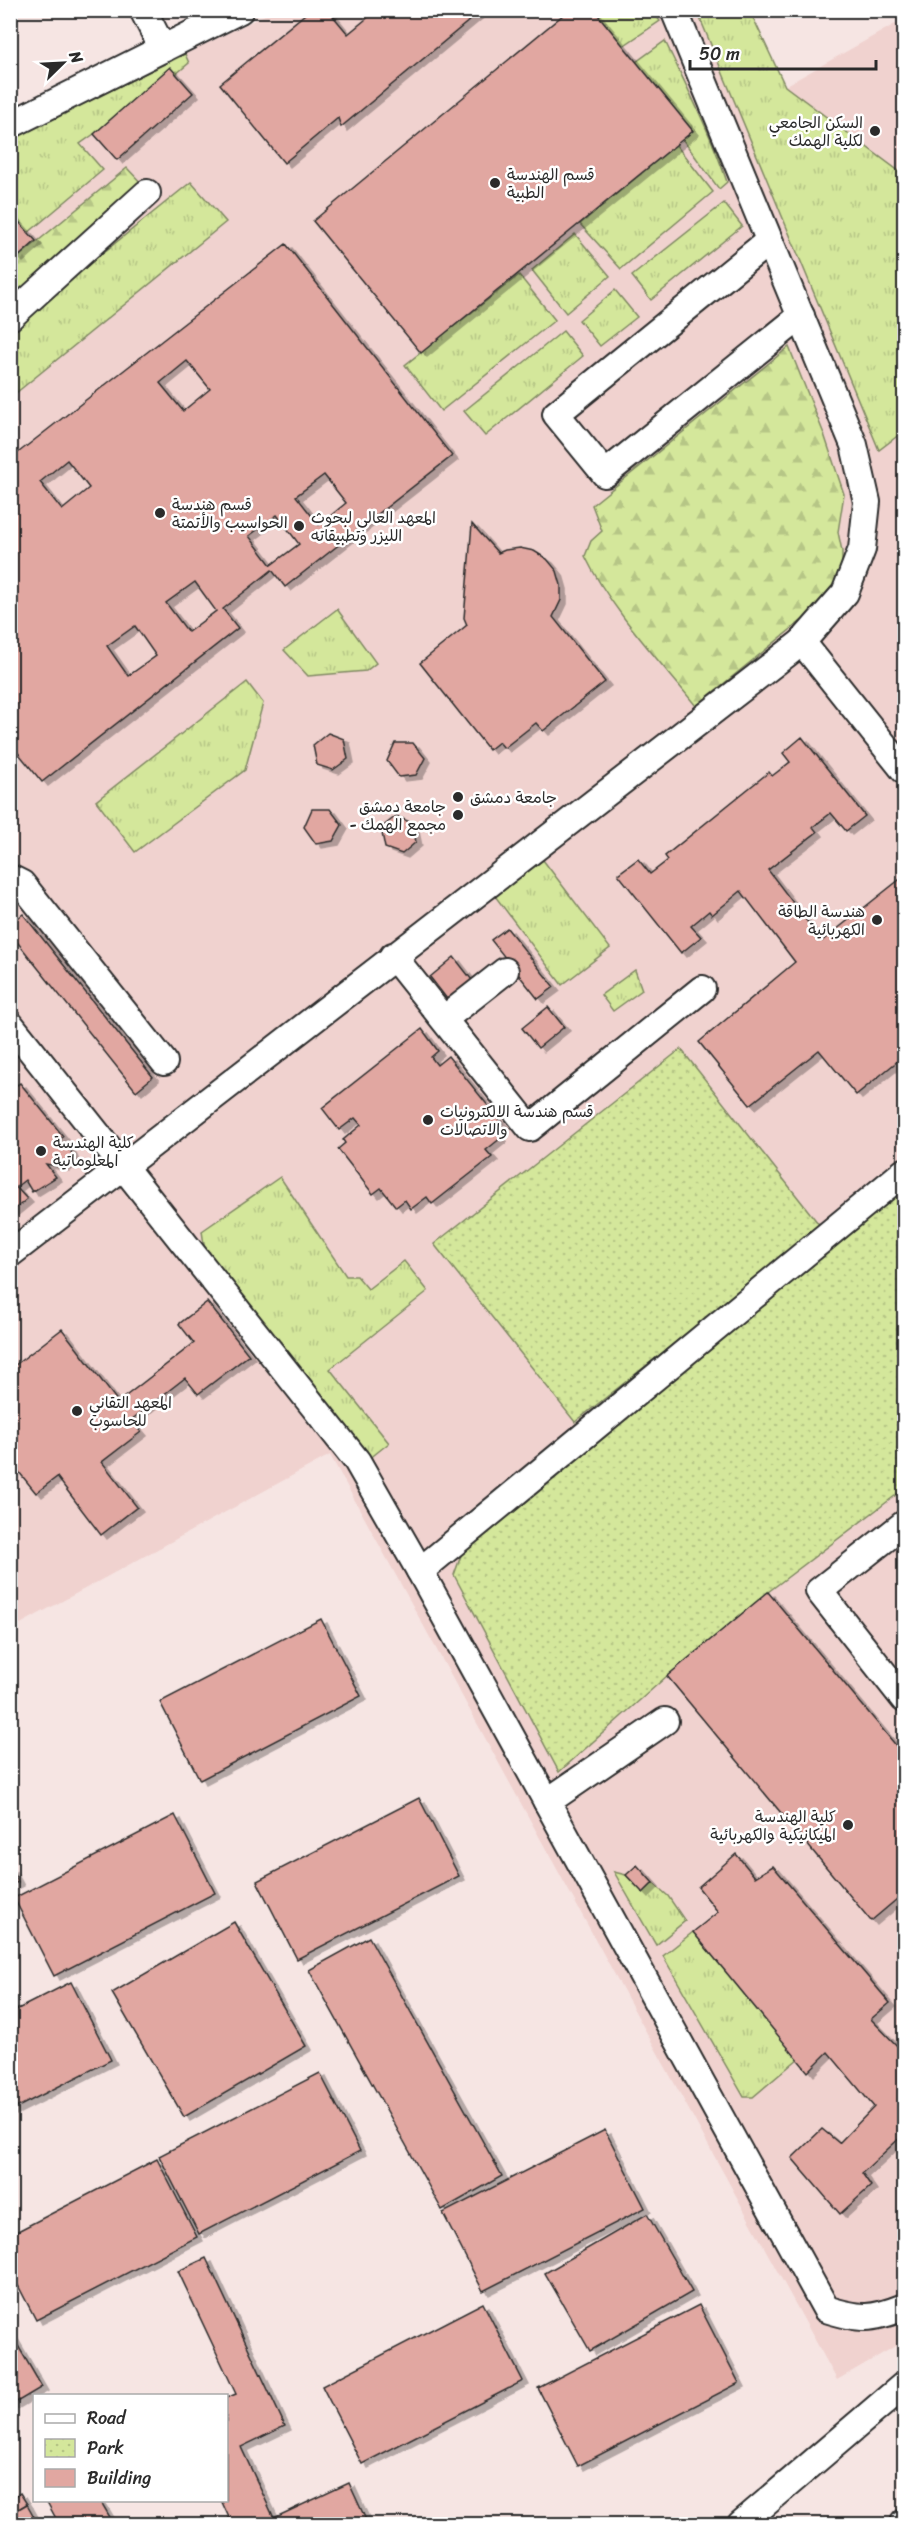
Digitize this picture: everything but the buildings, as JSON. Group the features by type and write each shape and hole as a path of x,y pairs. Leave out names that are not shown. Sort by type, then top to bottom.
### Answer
{"street":[{"path":"143,10 163,49"},
{"path":"10,125 240,10"},
{"path":"10,1254 802,642 846,593 862,549 867,502 854,446 674,10"},
{"path":"10,317 147,193"},
{"path":"769,241 556,414 605,474 801,316"},
{"path":"802,642 904,770"},
{"path":"10,878 22,884 164,1062"},
{"path":"393,956 530,1128 702,989"},
{"path":"444,1019 505,971"},
{"path":"10,1024 357,1461 420,1571 826,2309 844,2315 875,2318 904,2307"},
{"path":"420,1571 904,1172"},
{"path":"904,1524 819,1591 904,1699"},
{"path":"547,1802 665,1721"},
{"path":"755,2520 904,2385"}],"shaded area":[{"name":"جامعة دمشق","path":"273,11 750,11 785,86 904,19 904,2341 837,2380 330,1455 11,1629 11,139"}],"green space":[{"path":"594,11 652,11 660,21 623,46"},
{"path":"697,11 750,11 785,86 904,175 904,431 879,450"},
{"path":"665,41 721,164 727,182 719,189 683,140 692,131 636,62"},
{"path":"185,54 189,63 176,74 170,68 80,144 103,170 28,233 11,212 10,139"},
{"path":"676,145 713,192 621,269 580,224"},
{"path":"127,168 144,186 11,298 11,263"},
{"path":"191,182 226,222 11,397 11,327"},
{"path":"724,203 742,226 651,300 632,276"},
{"path":"575,234 610,276 566,313 532,270"},
{"path":"519,275 555,320 441,411 405,365"},
{"path":"615,290 637,317 600,346 579,320"},
{"path":"563,331 583,356 485,436 464,411"},
{"path":"789,347 824,434 844,494 838,532 842,551 842,588 696,706 622,615 585,556 591,541 602,531 592,505"},
{"path":"337,609 376,663 366,671 308,676 284,650"},
{"path":"247,682 263,703 245,770 135,852 96,801"},
{"path":"543,860 610,948 562,985 495,896"},
{"path":"635,970 642,990 613,1011 601,995"},
{"path":"681,1049 821,1227 575,1422 434,1244"},
{"path":"280,1177 346,1276 357,1276 368,1289 404,1261 428,1291 330,1369 389,1443 369,1459 205,1251 202,1231"},
{"path":"904,1185 904,1489 768,1592 667,1676 559,1772 454,1575 463,1550"},
{"path":"614,1872 626,1875 643,1893 653,1883 668,1896 685,1921 656,1945"},
{"path":"693,1932 799,2058 753,2097 744,2097 663,1956"}],"place":[{"name":"السكن الجامعي لكلية الهمك","path":"875,131"},
{"name":"قسم الهندسة الطبية","path":"495,183"},
{"name":"قسم هندسة الحواسيب والأتمتة","path":"160,513"},
{"name":"المعهد العالي لبحوث الليزر وتطبيقاته","path":"299,526"},
{"name":"جامعة دمشق","path":"458,797"},
{"name":"جامعة دمشق - مجمع الهمك","path":"458,815"},
{"name":"هندسة الطاقة الكهربائية","path":"877,920"},
{"name":"قسم هندسة الالكترونيات والاتصالات","path":"428,1120"},
{"name":"كلية الهندسة المعلوماتية","path":"41,1151"},
{"name":"المعهد التقاني للحاسوب","path":"77,1411"},
{"name":"كلية الهندسة الميكانيكية والكهربائية","path":"848,1825"}]}
